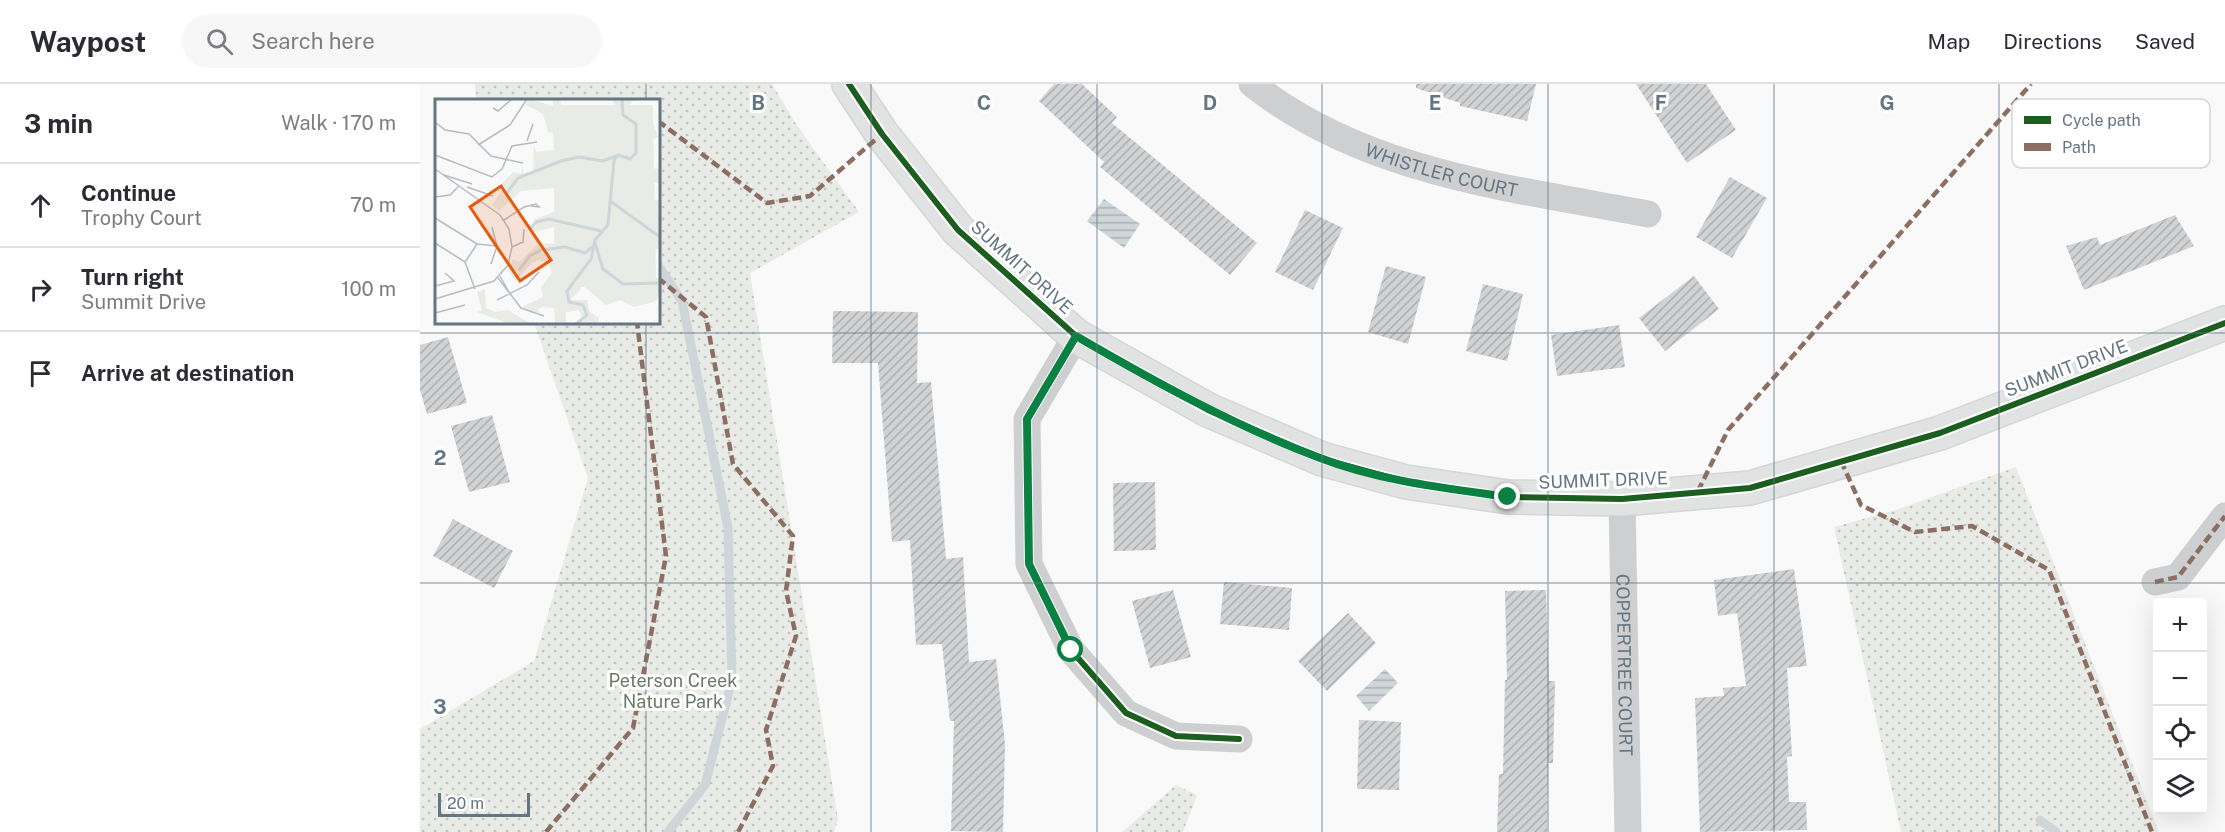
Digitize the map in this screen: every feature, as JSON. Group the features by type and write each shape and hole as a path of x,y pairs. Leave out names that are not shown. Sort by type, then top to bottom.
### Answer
{"main road":[{"name":"SUMMIT DRIVE","path":"849,84 882,134 958,230 1076,336 1208,410 1322,459 1406,482 1508,497 1622,499 1750,488 1940,433 2225,323"}],"street":[{"name":"WHISTLER COURT","path":"1262,87 1350,143 1447,176 1648,214"},
{"path":"1076,336 1027,419 1029,564 1071,650 1126,713 1176,736 1239,739"},
{"name":"COPPERTREE COURT","path":"1622,499 1628,832"},
{"path":"2155,582 2178,577 2225,516"}],"green space":[{"name":"Peterson Creek Nature Park","path":"475,84 772,84 796,124 859,212 750,273 838,820 834,832 420,832 420,729 534,661 588,478 534,324 660,324 660,99 476,99"},
{"path":"2016,467 2159,832 1901,832 1834,527 1896,510"},
{"path":"1176,785 1197,795 1183,832 1122,832"}],"shaded area":[{"path":"1104,199 1140,224 1124,248 1087,221"},
{"path":"1385,669 1398,683 1369,711 1356,696"}],"building":[{"path":"1054,84 1082,84 1117,117 1112,123 1257,243 1230,275 1100,167 1104,162 1039,101"},
{"path":"1416,84 1536,84 1527,121 1460,106 1460,103 1416,88"},
{"path":"1636,84 1706,84 1736,130 1687,163"},
{"path":"1730,177 1767,198 1732,258 1696,237"},
{"path":"1305,210 1343,228 1313,290 1275,272"},
{"path":"2175,215 2194,246 2084,290 2066,246 2097,237 2100,245"},
{"path":"1386,266 1426,277 1408,344 1368,332"},
{"path":"1694,276 1719,309 1665,351 1639,318"},
{"path":"1483,284 1523,294 1507,361 1466,351"},
{"path":"833,311 918,312 917,383 931,382 946,559 963,557 969,662 996,659 1005,744 1003,832 951,831 954,721 950,721 942,644 916,645 910,540 892,542 878,363 832,363"},
{"path":"1619,325 1625,367 1557,376 1551,335"},
{"path":"448,337 467,403 427,414 420,390 420,345"},
{"path":"492,415 510,482 469,492 451,426"},
{"path":"1155,482 1156,550 1114,551 1113,483"},
{"path":"453,519 513,551 494,588 433,556"},
{"path":"1794,569 1807,666 1787,668 1792,756 1787,757 1789,802 1806,802 1807,830 1700,832 1695,698 1724,696 1723,688 1746,686 1737,613 1718,616 1714,580"},
{"path":"1224,582 1292,588 1289,630 1220,624"},
{"path":"1173,590 1191,657 1150,668 1132,601"},
{"path":"1546,590 1549,681 1555,681 1553,763 1548,763 1547,832 1497,832 1499,774 1503,774 1505,680 1507,680 1505,591"},
{"path":"1348,613 1376,643 1327,691 1298,661"},
{"path":"1359,720 1401,722 1399,790 1357,789"}],"waterway":[{"path":"660,268 682,301 728,528 732,680 705,785 668,832"},
{"path":"2040,820 2056,832"}],"marked path":[{"path":"2018,99 2031,84"},
{"path":"1698,491 1728,430 2012,106"},
{"path":"660,123 767,203 810,196 882,134"},
{"path":"660,280 706,317 733,464 793,536 786,591 796,636 766,730 773,766 738,832"},
{"path":"546,832 633,728 666,556 637,324"},
{"path":"1841,461 1861,505 1915,532 1972,526 2049,570 2152,832"},
{"path":"2155,582 2178,577 2225,516"}],"cycle path":[{"path":"849,84 882,134 958,230 1076,336 1208,410 1322,459 1406,482 1508,497 1622,499 1750,488 1940,433 2225,323"},
{"path":"1076,336 1027,419 1029,564 1071,650 1126,713 1176,736 1239,739"}],"route":[{"path":"1071,650 1029,564 1027,419 1076,336 1208,410 1322,459 1406,482 1508,497"}]}
